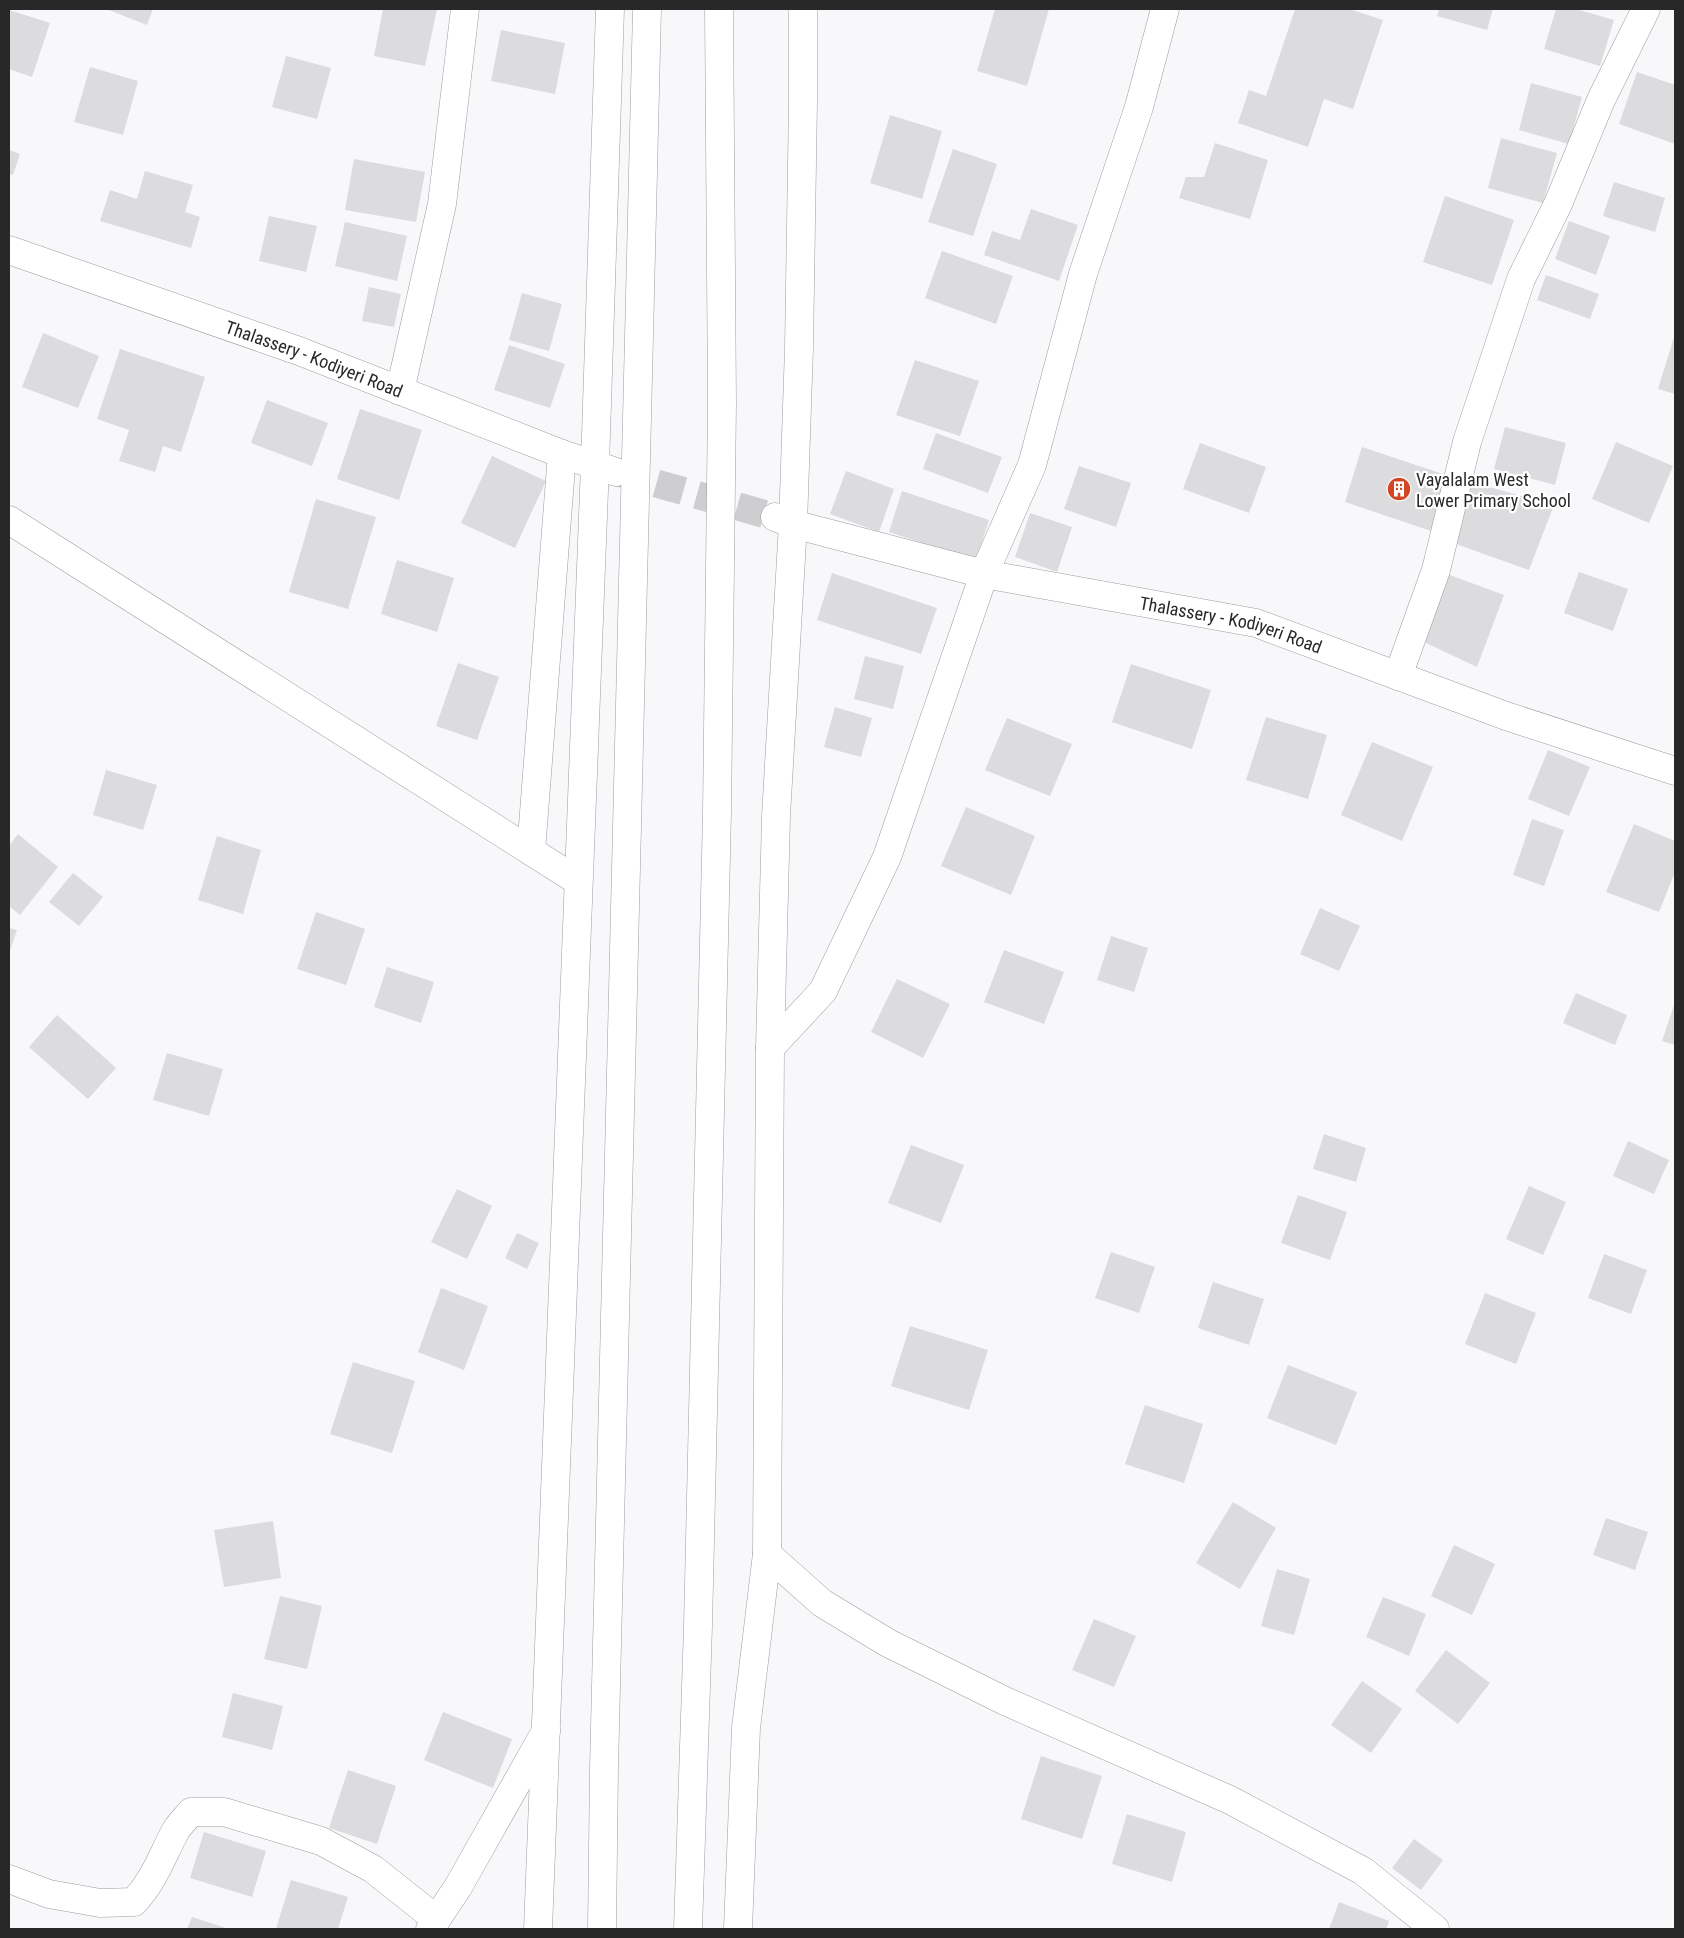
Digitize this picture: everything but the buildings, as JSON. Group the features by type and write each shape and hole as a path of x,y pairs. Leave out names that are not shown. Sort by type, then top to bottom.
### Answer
{"main road":[{"path":"400,391 442,204 464,9"},
{"path":"538,1929 578,880 606,469 610,9"},
{"path":"602,1929 605,1729 647,9"},
{"path":"688,1929 698,1626 717,822 722,403 719,9"},
{"path":"738,1929 746,1728 767,1554 770,1048 784,520 799,338 803,9"},
{"path":"770,1048 823,991 887,857 984,574 1032,465 1083,274 1139,106 1165,9"},
{"path":"1398,676 1436,570 1468,442 1521,279 1558,204 1601,100 1646,9"},
{"name":"Thalassery - Kodiyeri Road","path":"9,250 299,351 562,454 606,469"},
{"path":"531,851 562,454"},
{"path":"9,520 578,880"},
{"name":"Thalassery - Kodiyeri Road","path":"784,520 984,574 1256,623 1506,716 1675,771"},
{"path":"767,1554 822,1603 888,1643 1005,1701 1246,1809 1363,1871 1435,1929"},
{"path":"9,1879 49,1894 100,1903 134,1902 147,1888 164,1858 177,1829 191,1812 224,1812 321,1841 373,1869 433,1924 458,1887 546,1731"}],"tunnel":[{"path":"616,472 775,517"}],"place":[{"name":"Vayalalam West Lower Primary School","path":"1399,489"}]}
